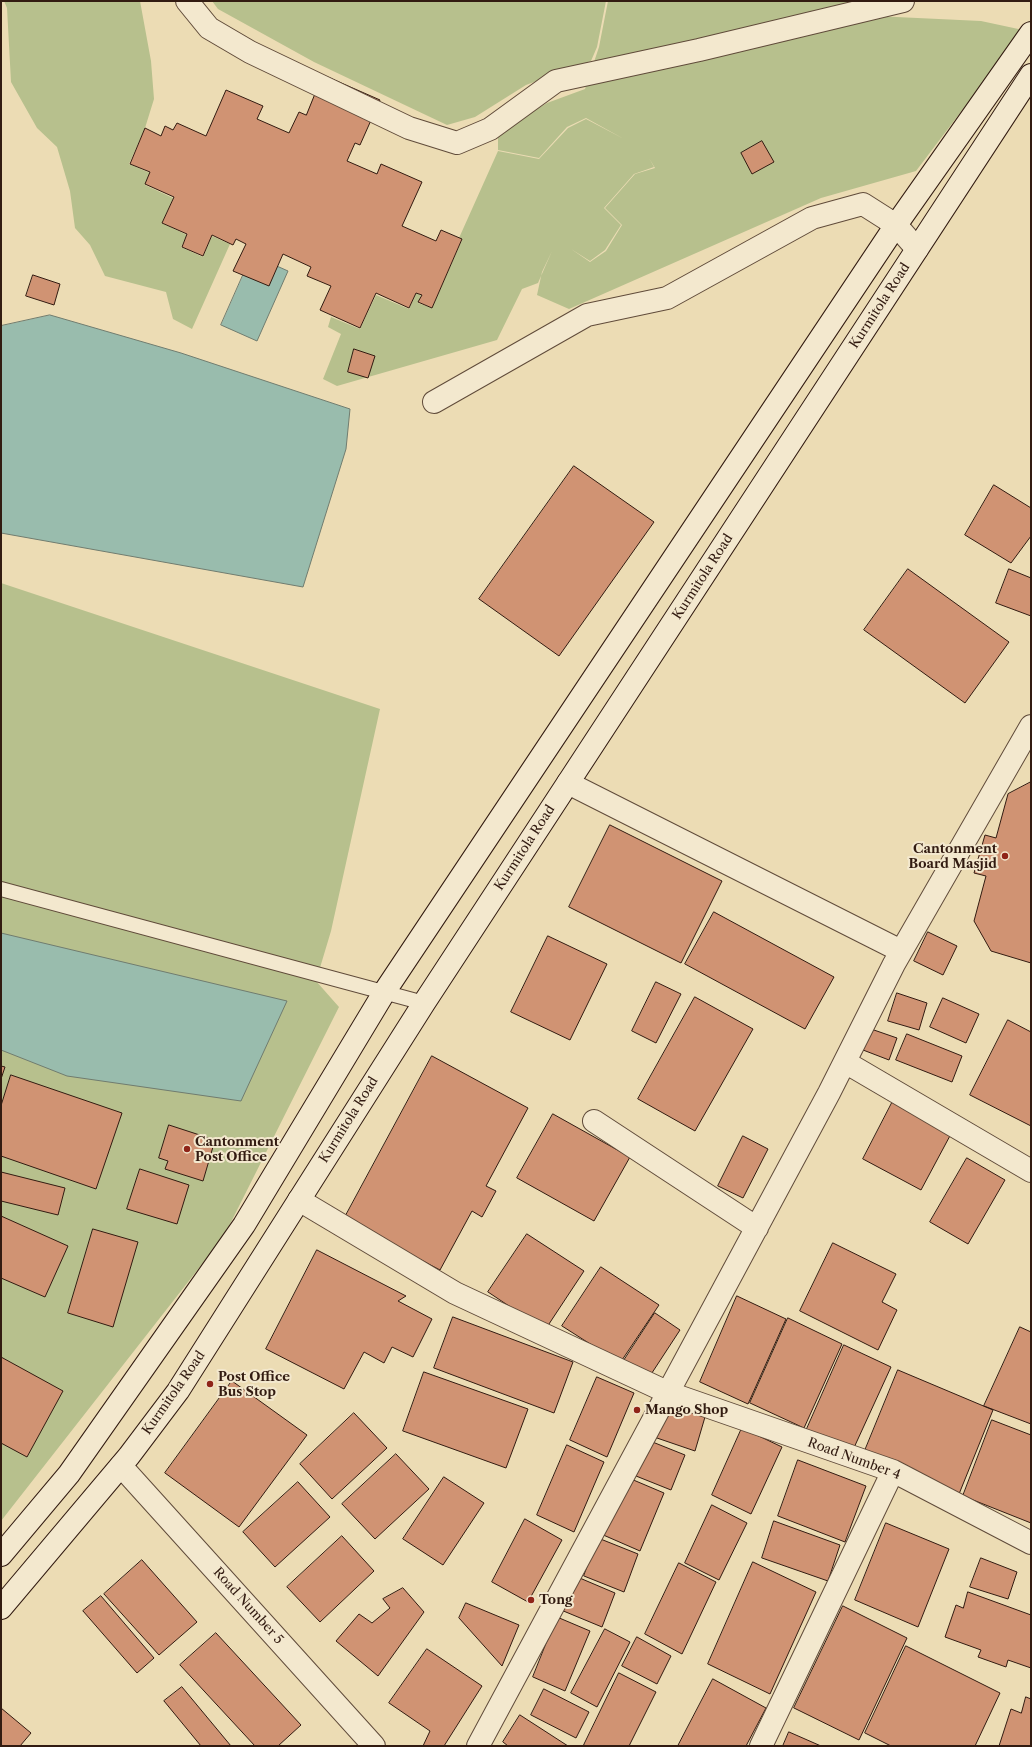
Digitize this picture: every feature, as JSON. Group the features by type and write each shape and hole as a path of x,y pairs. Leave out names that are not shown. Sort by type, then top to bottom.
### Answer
{"street":[{"path":"187,1 209,28 250,52 409,128 457,143 490,129 556,81 699,50 903,1"},
{"path":"1,1555 69,1474 244,1225 385,991 896,225 1031,33"},
{"name":"Kurmitola Road","path":"1,1608 121,1466 178,1391 424,1003 1031,75"},
{"path":"434,402 587,315 667,298 812,218 863,204 896,225 917,249"},
{"path":"478,1746 757,1228 845,1062 901,951 1031,726"},
{"path":"568,783 901,951"},
{"path":"845,1062 1031,1171"},
{"path":"594,1122 757,1228"},
{"name":"Road Number 4","path":"299,1200 455,1293 669,1393 893,1471 1031,1543"},
{"name":"Road Number 5","path":"121,1466 374,1746"},
{"path":"761,1746 893,1471"}],"lane":[{"path":"1,889 385,991 424,1003"}],"green space":[{"path":"4,1 140,1 151,61 154,99 145,128 129,164 150,173 145,185 173,198 162,223 187,235 181,247 203,257 212,236 230,244 192,329 173,319 166,292 105,276 90,245 75,228 70,191 57,147 37,128 11,82 7,8"},
{"path":"212,1 606,1 597,47 591,61 526,85 475,117 447,125 314,62 218,9"},
{"path":"608,1 866,1 875,16 981,21 1023,30 916,171 821,198 569,309 537,295 541,276 538,283 522,289 497,340 337,386 323,379 341,334 328,327 331,317 360,329 376,295 409,309 416,293 421,295 418,303 432,308 462,240 459,238 498,151 539,159 568,128 586,119 624,139 586,118 567,127 539,158 498,150 498,133 547,103 585,89 599,47","holes":["649,158 655,168 635,174 605,208 622,225 606,251 590,262 571,249 590,261 605,250 621,225 604,208 634,174 654,167"]},
{"path":"1,583 380,709 331,931 316,981 339,1007 224,1236 1,1521"}],"shaded area":[{"path":"252,255 288,271 257,341 221,325"},
{"path":"50,315 181,353 350,409 346,449 303,587 1,533 1,326"},
{"path":"1,933 287,1001 241,1101 67,1076 1,1050"}],"building":[{"path":"323,75 380,100 360,145 355,143 347,161 377,174 381,164 422,182 402,226 436,241 441,230 462,239 432,308 418,302 422,295 416,293 409,308 376,293 360,328 320,310 331,286 307,276 311,267 283,254 269,286 233,271 246,244 236,239 233,245 212,235 203,256 182,247 187,234 162,223 174,197 145,184 150,172 130,164 145,128 161,136 165,126 173,130 177,123 206,136 226,90 263,106 257,119 289,133 299,112 306,115"},
{"path":"762,141 774,162 752,174 741,153"},
{"path":"33,275 60,284 54,305 26,296"},
{"path":"354,349 375,356 368,378 348,372"},
{"path":"574,466 654,522 559,656 479,599"},
{"path":"994,485 1031,508 1031,536 1011,563 965,535"},
{"path":"908,569 1009,642 965,703 864,630"},
{"path":"1009,569 1031,578 1031,616 996,603"},
{"name":"Cantonment Board Masjid","path":"1031,782 1031,963 991,951 974,921 986,876 974,873 985,835 996,838 1008,794"},
{"path":"610,825 722,881 681,963 569,907"},
{"path":"714,912 834,977 805,1029 685,964"},
{"path":"928,932 957,946 943,975 914,961"},
{"path":"548,936 607,964 570,1040 511,1012"},
{"path":"656,982 681,994 656,1043 632,1031"},
{"path":"897,993 927,1003 919,1030 888,1021"},
{"path":"695,997 753,1029 695,1131 638,1099"},
{"path":"943,998 979,1014 966,1043 930,1027"},
{"path":"1008,1020 1031,1032 1031,1126 970,1095"},
{"path":"871,1029 897,1038 889,1060 863,1050"},
{"path":"907,1034 962,1056 952,1082 896,1060"},
{"path":"432,1056 528,1108 486,1186 496,1191 482,1217 472,1211 440,1270 344,1219"},
{"path":"1,1066 5,1067 1,1079"},
{"path":"11,1075 122,1113 96,1189 1,1156 1,1106"},
{"path":"893,1101 952,1132 921,1190 863,1159"},
{"path":"553,1114 630,1157 594,1221 517,1178"},
{"name":"Cantonment Post Office","path":"169,1125 215,1140 203,1181 165,1169 168,1161 159,1158"},
{"path":"743,1136 768,1149 743,1198 718,1186"},
{"path":"967,1158 1005,1180 968,1244 930,1222"},
{"path":"140,1169 189,1185 177,1224 127,1209"},
{"path":"1,1172 65,1188 58,1215 1,1201"},
{"path":"1,1216 68,1246 45,1297 1,1278"},
{"path":"93,1229 138,1242 113,1327 68,1313"},
{"path":"527,1234 584,1271 545,1330 488,1292"},
{"path":"833,1243 896,1274 882,1302 897,1310 878,1350 800,1311"},
{"path":"317,1250 406,1296 398,1301 432,1319 413,1357 392,1347 384,1363 364,1352 344,1389 266,1349"},
{"path":"601,1267 659,1305 620,1363 562,1326"},
{"path":"737,1296 786,1319 748,1404 700,1382"},
{"path":"655,1313 680,1330 646,1382 621,1365"},
{"path":"453,1317 573,1362 554,1413 434,1368"},
{"path":"788,1318 842,1344 804,1428 750,1403"},
{"path":"1020,1327 1031,1332 1031,1424 984,1406"},
{"path":"844,1345 891,1367 852,1452 806,1431"},
{"path":"1,1357 63,1391 27,1457 1,1443"},
{"path":"898,1370 993,1410 959,1494 864,1453"},
{"path":"424,1372 528,1409 506,1468 403,1431"},
{"path":"597,1377 634,1393 607,1457 570,1440"},
{"path":"232,1381 307,1435 239,1527 165,1473"},
{"path":"665,1403 705,1417 695,1451 654,1437"},
{"path":"354,1413 387,1448 332,1499 300,1464"},
{"path":"992,1420 1031,1435 1031,1523 963,1496"},
{"path":"742,1428 782,1447 751,1514 712,1495"},
{"path":"645,1439 685,1455 671,1490 631,1474"},
{"path":"567,1445 604,1462 574,1532 537,1515"},
{"path":"396,1454 429,1489 375,1539 342,1504"},
{"path":"798,1460 866,1486 845,1542 778,1516"},
{"path":"624,1476 664,1493 640,1551 601,1534"},
{"path":"444,1477 484,1503 443,1565 403,1539"},
{"path":"298,1482 330,1517 275,1567 243,1532"},
{"path":"712,1505 747,1523 719,1580 685,1563"},
{"path":"525,1519 562,1540 528,1602 492,1582"},
{"path":"774,1521 840,1545 828,1581 762,1558"},
{"path":"886,1523 949,1549 918,1627 855,1600"},
{"path":"342,1536 374,1571 320,1622 287,1587"},
{"path":"598,1538 638,1554 624,1592 584,1576"},
{"path":"981,1558 1017,1572 1008,1599 970,1587"},
{"path":"142,1560 197,1622 159,1655 104,1594"},
{"path":"753,1562 816,1592 770,1694 708,1664"},
{"path":"679,1563 716,1582 682,1654 645,1634"},
{"path":"575,1576 615,1593 602,1627 561,1610"},
{"path":"403,1588 424,1612 378,1676 336,1641 359,1614 372,1623 390,1608 383,1599"},
{"path":"968,1592 1031,1615 1031,1668 1008,1660 1006,1667 978,1657 981,1650 945,1637 956,1605 963,1608"},
{"path":"101,1596 154,1658 137,1673 83,1611"},
{"path":"466,1603 519,1625 502,1666 459,1618"},
{"path":"843,1606 907,1638 859,1740 794,1708"},
{"path":"557,1617 590,1631 565,1691 533,1677"},
{"path":"605,1629 630,1642 597,1707 571,1693"},
{"path":"216,1633 301,1725 278,1746 255,1746 180,1665"},
{"path":"637,1637 671,1656 657,1684 622,1666"},
{"path":"906,1646 1000,1693 975,1746 891,1746 865,1733"},
{"path":"427,1649 482,1686 444,1746 423,1746 430,1731 389,1703"},
{"path":"619,1673 656,1692 629,1746 586,1746 584,1745"},
{"path":"713,1679 766,1708 746,1746 678,1746"},
{"path":"182,1687 231,1746 201,1746 164,1701"},
{"path":"544,1689 589,1712 576,1738 531,1715"},
{"path":"1026,1697 1031,1699 1031,1746 999,1746 1011,1709 1021,1713"},
{"path":"1,1708 31,1733 20,1746 1,1746"},
{"path":"520,1715 568,1746 508,1746 503,1742"},
{"path":"789,1732 821,1746 783,1746"}],"place":[{"name":"Cantonment Board Masjid","path":"1005,856"},
{"name":"Cantonment Post Office","path":"187,1149"},
{"name":"Post Office Bus Stop","path":"210,1384"},
{"name":"Mango Shop","path":"637,1410"},
{"name":"Tong","path":"531,1600"}]}
